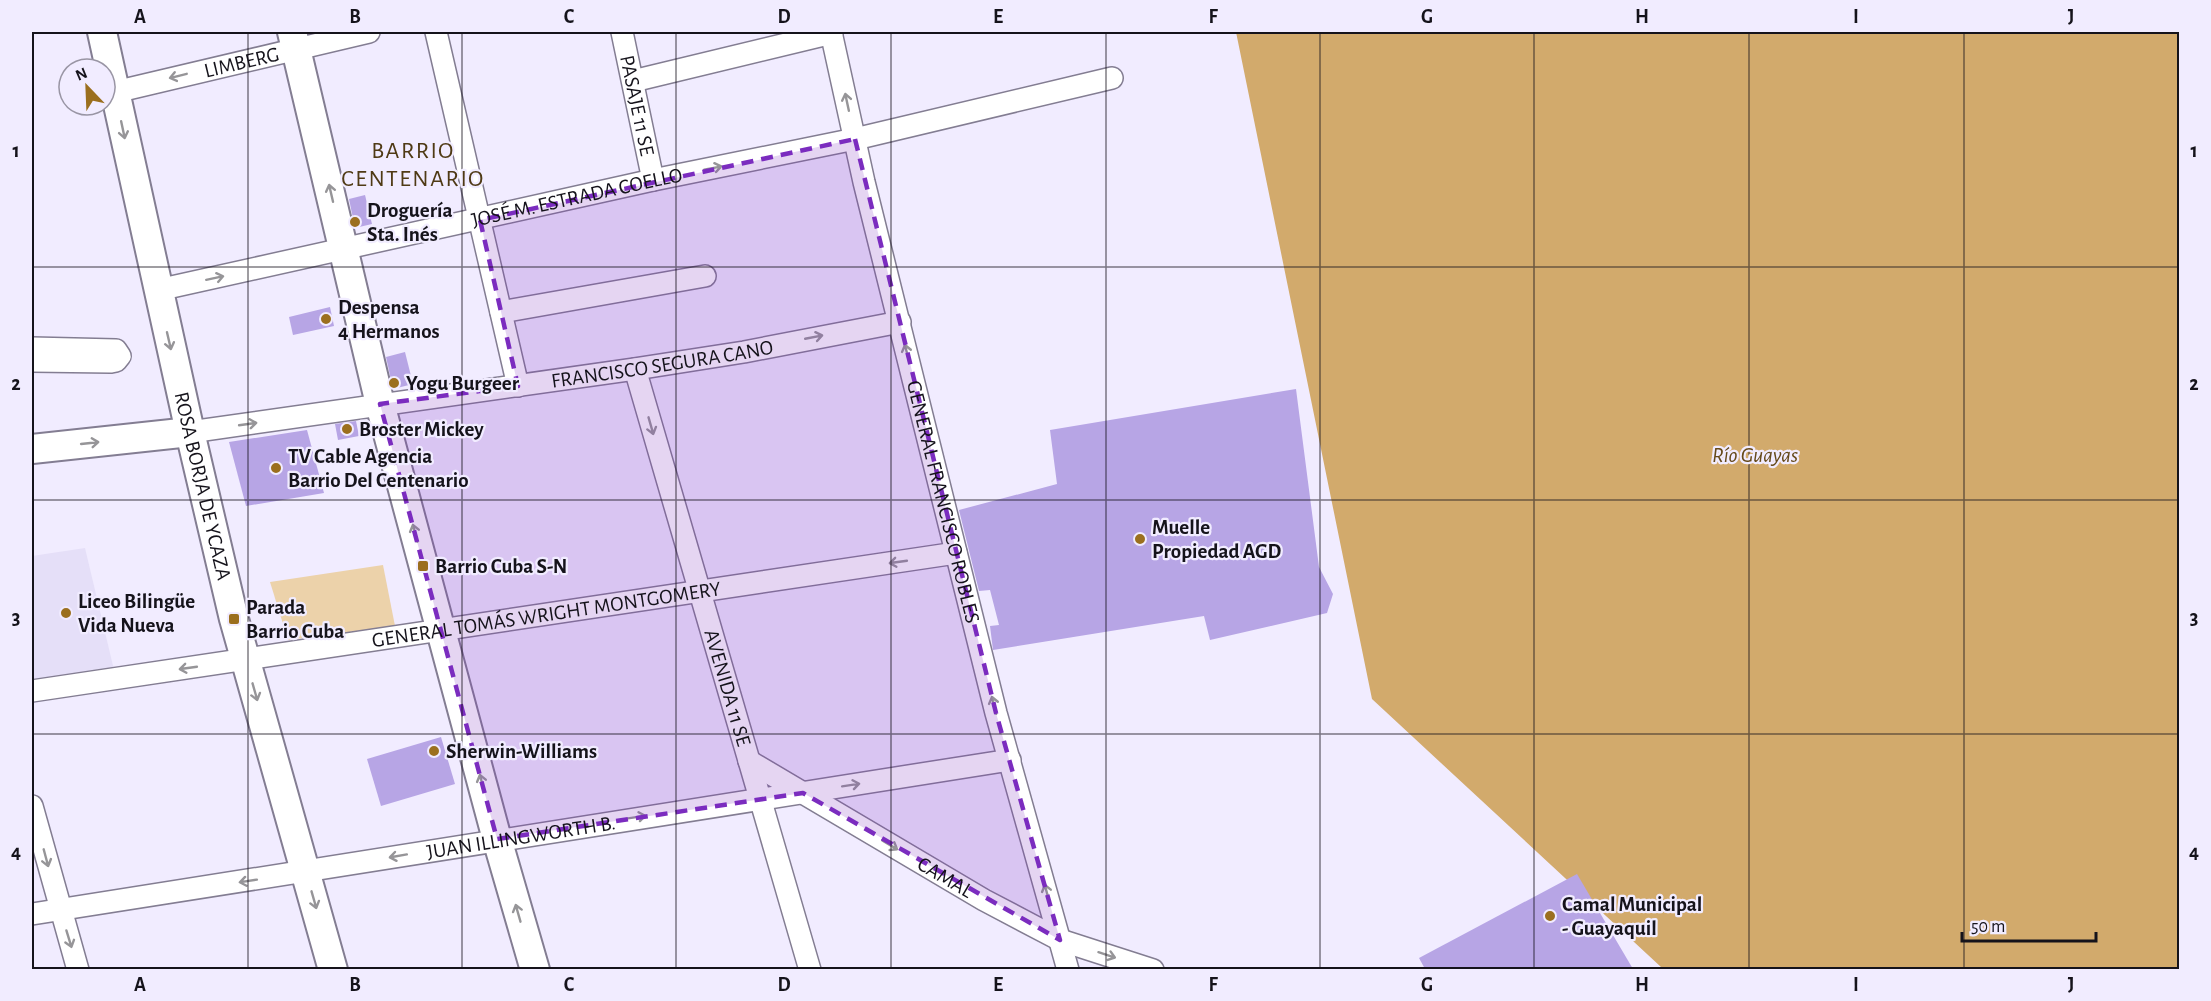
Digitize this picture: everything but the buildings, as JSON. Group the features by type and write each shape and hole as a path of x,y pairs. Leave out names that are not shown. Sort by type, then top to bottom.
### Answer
{"main road":[{"name":"ROSA BORJA DE YCAZA","path":"102,32 107,57"},
{"path":"294,40 380,405 534,969"},
{"name":"ROSA BORJA DE YCAZA","path":"117,101 234,619 333,969"},
{"name":"FRANCISCO SEGURA CANO","path":"32,449 190,432"}],"street":[{"name":"LIMBERG","path":"117,91 294,40 369,32"},
{"path":"436,32 518,386"},
{"name":"PASAJE 11 SE","path":"622,32 653,180"},
{"path":"633,81 832,32"},
{"name":"GENERAL FRANCISCO ROBLES","path":"832,32 855,139 996,713 1068,969"},
{"name":"JOSÉ M. ESTRADA COELLO","path":"158,290 653,180 855,139 1112,78"},
{"path":"501,312 705,276"},
{"name":"FRANCISCO SEGURA CANO","path":"190,432 635,369 744,352 900,322"},
{"path":"32,348 116,350 120,356 116,361 111,362 32,361"},
{"name":"AVENIDA 11 SE","path":"635,369 810,969"},
{"name":"GENERAL TOMÁS WRIGHT MONTGOMERY","path":"32,691 956,553"},
{"name":"JUAN ILLINGWORTH B.","path":"32,914 1010,759"},
{"name":"CAMAL","path":"749,761 984,900 1060,940 1154,969"},
{"path":"32,806 78,969"}],"highlighted area":[{"path":"855,139 996,713 1060,940 803,793 497,839 380,404 518,386 480,220"}],"shaded area":[{"name":"Liceo Bilingüe Vida Nueva","path":"85,548 114,670 32,681 32,556"},
{"path":"383,565 395,626 288,640 270,582"}],"water":[{"name":"Río Guayas","path":"1236,32 2179,32 2179,969 1661,969 1372,699"}],"place":[{"name":"Droguería Sta. Inés","path":"355,222"},
{"name":"Despensa 4 Hermanos","path":"326,319"},
{"name":"Yogu Burgeer","path":"394,383"},
{"name":"Broster Mickey","path":"347,429"},
{"name":"TV Cable Agencia Barrio Del Centenario","path":"276,468"},
{"name":"Muelle Propiedad AGD","path":"1140,539"},
{"name":"Barrio Cuba S-N","path":"423,566"},
{"name":"Liceo Bilingüe Vida Nueva","path":"66,613"},
{"name":"Parada Barrio Cuba","path":"234,619"},
{"name":"Sherwin-Williams","path":"434,751"},
{"name":"Camal Municipal - Guayaquil","path":"1550,916"}],"district":[{"name":"BARRIO CENTENARIO","path":"413,165"}]}
